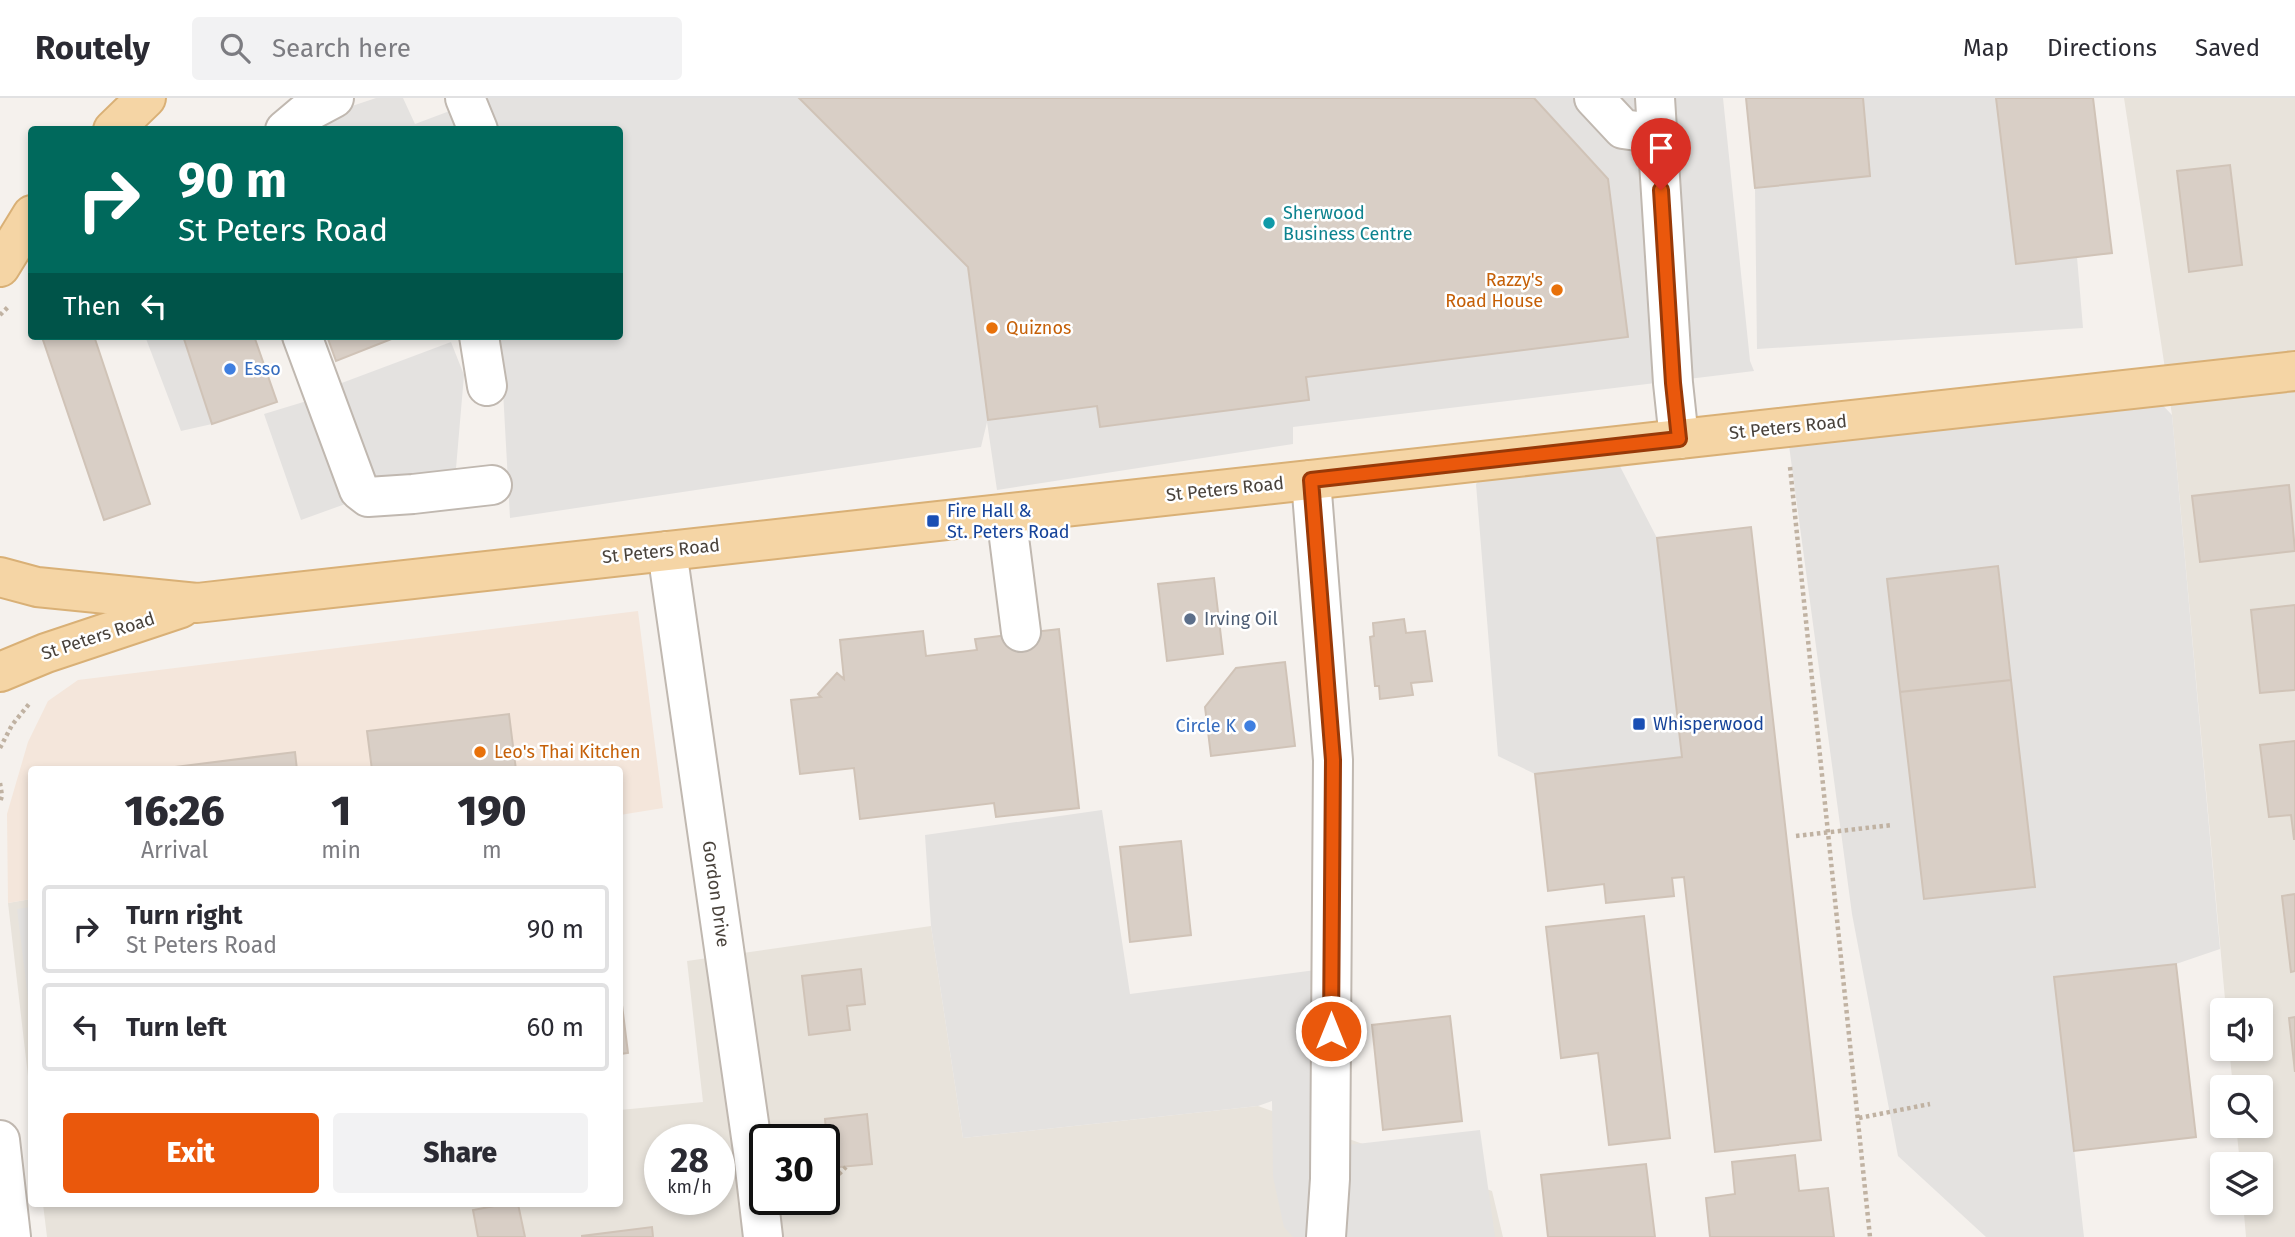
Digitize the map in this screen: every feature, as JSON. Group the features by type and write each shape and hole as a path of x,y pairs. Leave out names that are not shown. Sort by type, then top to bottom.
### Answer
{"main road":[{"path":"117,126 146,98"},
{"path":"0,225 28,208"},
{"path":"0,267 28,222"},
{"name":"St Peters Road","path":"0,577 48,589 197,603 2295,371"},
{"name":"St Peters Road","path":"0,672 47,653 197,603"}],"street":[{"path":"290,126 304,114 334,98"},
{"path":"465,98 476,126"},
{"path":"1594,98 1623,128 1656,116 1679,439"},
{"path":"303,340 359,490 368,497 492,485"},
{"path":"480,340 488,386"},
{"path":"1311,480 1333,760 1330,1179 1326,1237"},
{"path":"1006,514 1021,632"},
{"name":"Gordon Drive","path":"667,551 763,1237"},
{"path":"0,1140 11,1237"}],"path":[{"path":"1785,428 1870,1237"},
{"path":"0,748 12,725 32,701"},
{"path":"0,783 1,798"},
{"path":"1796,836 1892,825"},
{"path":"1859,1118 1930,1104"},
{"path":"840,1173 846,1167"}],"shaded area":[{"path":"376,98 403,98 415,124 455,109 461,126 325,126 343,109"},
{"path":"485,98 799,98 968,267 988,419 1097,406 1100,427 1308,400 1306,377 1628,337 1608,179 1534,98 1723,98 1750,361 1754,371 1293,427 1293,444 997,490 987,422 981,447 510,518 500,340 623,340 623,126 495,126"},
{"path":"1863,98 1996,98 2016,264 2077,257 2083,328 1757,349 1755,188 1870,176"},
{"path":"2124,98 2295,98 2295,1237 2246,1237 2244,1215 2273,1215 2273,1152 2239,1152 2237,1138 2273,1138 2273,1075 2232,1075 2230,1061 2273,1061 2273,998 2225,998 2172,415"},
{"path":"147,340 184,340 212,424 181,431"},
{"path":"451,342 464,375 455,480 376,487 339,384"},
{"path":"2150,392 2172,415 2220,949 2176,964 2055,978 2084,1237 1986,1237 1898,1156 1852,914 1788,438","holes":["1998,567 2035,886 1887,579"]},
{"path":"310,400 348,503 301,520 264,414"},
{"path":"1610,447 1657,538 1682,757 1535,774 1498,756 1476,484 1498,459"},
{"path":"638,611 663,808 623,815 623,766 28,766 28,900 8,903 7,814 28,742 48,701 78,680"},
{"path":"1102,810 1130,994 1331,968 1330,1147 1480,1130 1495,1237 1293,1237 1284,1227 1273,1177 1272,1101 1258,1106 963,1138 931,926 925,835"},
{"path":"28,900 28,1076 8,903"},
{"path":"28,908 28,998 17,909"},
{"path":"931,926 963,1138 1258,1106 1492,1191 1503,1237 47,1237 43,1207 623,1207 623,1110 703,1102 687,961"}],"building":[{"name":"Sherwood Business Centre","path":"799,98 1534,98 1608,179 1628,337 1306,377 1309,400 1100,427 1097,406 988,420 968,267"},
{"path":"1746,98 1863,98 1870,176 1755,188"},
{"path":"1996,98 2093,98 2112,253 2016,264"},
{"path":"2230,165 2242,265 2189,272 2177,171"},
{"path":"43,340 95,340 150,504 104,520"},
{"name":"Esso","path":"184,340 255,340 277,402 212,424"},
{"path":"328,340 389,340 336,361"},
{"path":"2289,485 2295,551 2200,562 2192,496"},
{"path":"1751,527 1821,1140 1715,1152 1684,877 1672,878 1674,896 1606,903 1604,884 1548,891 1535,774 1682,757 1657,538"},
{"path":"1998,566 2011,680 1900,692 1887,579"},
{"name":"Irving Oil","path":"1214,578 1223,654 1167,661 1158,584"},
{"path":"2295,605 2295,690 2260,693 2251,610"},
{"path":"1404,619 1406,633 1425,631 1432,681 1411,683 1413,695 1380,699 1379,686 1375,686 1370,637 1374,636 1373,623"},
{"path":"1059,629 1079,808 996,817 994,803 860,819 854,768 800,774 791,700 821,697 818,694 837,673 844,679 840,640 923,631 926,656 977,650 975,639"},
{"name":"Circle K","path":"1285,662 1295,746 1211,756 1205,707 1236,668"},
{"path":"2011,680 2035,887 1924,899 1900,692"},
{"path":"509,714 516,766 371,766 367,731"},
{"path":"2295,741 2294,839 2291,815 2269,817 2260,745"},
{"path":"295,752 297,766 183,766"},
{"path":"1181,841 1191,935 1130,942 1120,847"},
{"path":"2295,894 2295,971 2291,972 2282,896"},
{"path":"1644,916 1670,1138 1609,1145 1598,1053 1561,1058 1546,927"},
{"path":"2176,964 2196,1137 2074,1151 2054,977"},
{"path":"861,969 865,1004 847,1006 850,1030 809,1035 802,976"},
{"path":"623,1013 628,1053 623,1054"},
{"path":"1450,1016 1462,1121 1383,1130 1372,1025"},
{"path":"2295,1017 2295,1072 2289,1018"},
{"path":"867,1114 872,1164 840,1167 840,1124 825,1124 825,1119"},
{"path":"1795,1155 1799,1191 1828,1188 1834,1237 1710,1237 1706,1198 1735,1194 1732,1162"},
{"path":"1646,1164 1655,1237 1548,1237 1541,1175"},
{"path":"519,1207 525,1237 478,1237 473,1210"},
{"path":"652,1227 653,1237 582,1237 582,1236"}],"place":[{"name":"Sherwood Business Centre","path":"1269,223"},
{"name":"Razzy's Road House","path":"1557,290"},
{"name":"Quiznos","path":"992,328"},
{"name":"Esso","path":"230,369"},
{"name":"Fire Hall & St. Peters Road","path":"933,521"},
{"name":"Irving Oil","path":"1190,619"},
{"name":"Whisperwood","path":"1639,724"},
{"name":"Circle K","path":"1250,726"},
{"name":"Leo's Thai Kitchen","path":"480,752"}],"route":[{"path":"1331,1031 1333,760 1311,480 1679,439 1661,190"}]}
